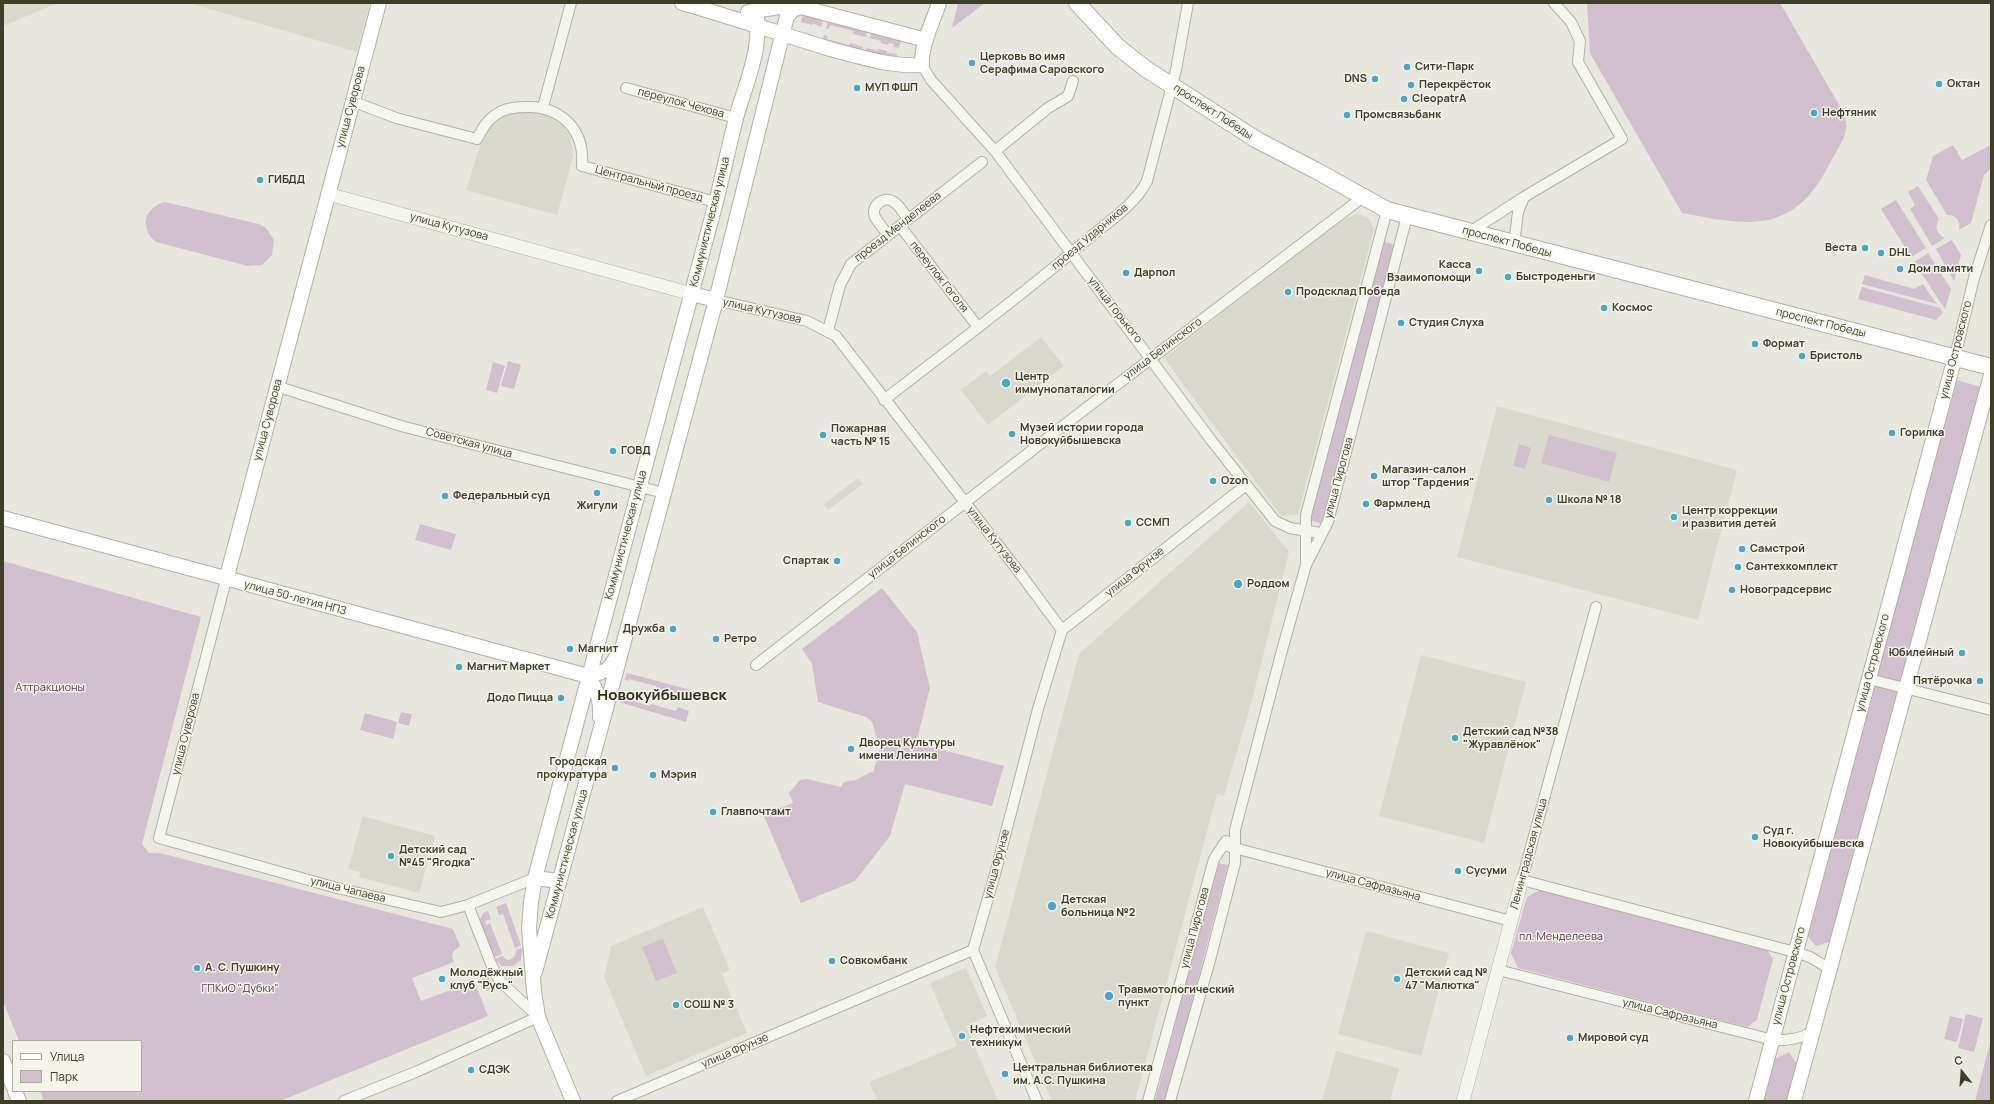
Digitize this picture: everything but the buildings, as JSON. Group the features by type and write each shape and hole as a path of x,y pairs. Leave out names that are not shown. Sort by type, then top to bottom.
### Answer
{"main road":[{"name":"улица Суворова","path":"226,580 276,386 379,3"},
{"path":"682,3 726,15 783,35 883,63 899,66 922,65 922,56 926,40 939,3"},
{"name":"проспект Победы","path":"1077,3 1118,47 1146,70 1257,140 1387,210 1991,367"},
{"path":"726,15 762,6 801,7 926,40"},
{"path":"762,6 783,35"},
{"name":"Коммунистическая улица","path":"573,1101 538,1016 534,992 534,976 529,928 535,878 639,486 692,294 736,118 758,43 762,6"},
{"name":"Коммунистическая улица","path":"534,976 716,300 789,13 801,7"},
{"name":"улица Кутузова","path":"692,294 716,300"},
{"name":"улица Островского","path":"1756,1101 1955,357"},
{"path":"1794,1101 1991,375"},
{"name":"улица 50-летия НПЗ","path":"3,518 226,580 588,676"},
{"path":"598,739 601,705 597,690 588,676 603,672 613,665 627,631"},
{"path":"535,878 559,881"},
{"path":"3,1061 12,1084"}],"street":[{"path":"543,108 571,3"},
{"name":"проезд Ударников","path":"884,400 1072,254 1142,191 1147,180 1172,86 1188,3"},
{"path":"1470,232 1524,197 1622,139 1578,62 1580,41 1571,22 1554,3"},
{"name":"улица Горького","path":"922,65 931,80 995,151 1246,485 1275,521 1290,528 1320,533"},
{"path":"995,151 1048,108 1068,96 1073,80"},
{"name":"переулок Чехова","path":"626,88 736,118"},
{"name":"Центральный проезд","path":"352,101 396,118 477,139 484,125 496,114 515,107 543,108 569,122 579,140 583,156 582,166 716,202"},
{"name":"проезд Менделеева","path":"828,331 840,285 851,264 982,162"},
{"name":"улица Кутузова","path":"328,194 692,294"},
{"name":"улица Белинского","path":"756,665 1151,358 1363,197"},
{"path":"1514,244 1518,212 1524,197"},
{"path":"888,235 875,217 875,209 879,202 883,200 892,200 908,219"},
{"name":"улица Пирогова","path":"1306,565 1306,515 1387,210"},
{"name":"улица Пирогова","path":"1170,1101 1210,960 1235,863 1235,830 1306,565 1320,533 1328,522 1407,216"},
{"name":"улица Островского","path":"1955,357 1974,278 1991,225"},
{"name":"переулок Гоголя","path":"900,226 978,327"},
{"name":"улица Кутузова","path":"716,300 807,321 836,336 1062,630"},
{"name":"Советская улица","path":"276,386 401,426 664,493"},
{"name":"улица Фрунзе","path":"617,1101 973,950 995,874 1038,710 1062,630 1246,485"},
{"name":"улица Суворова","path":"159,838 226,580"},
{"name":"Ленинградская улица","path":"1463,1101 1596,607"},
{"path":"1869,679 1991,710"},
{"name":"улица Пирогова","path":"1148,1101 1214,859 1235,830"},
{"name":"улица Чапаева","path":"159,838 338,888 441,912 468,905 535,878"},
{"name":"улица Сафразьяна","path":"1223,845 1511,921"},
{"path":"1522,880 1795,952 1810,957 1830,969"},
{"path":"344,1101 418,1071 538,1016 499,980 468,905"},
{"path":"973,950 1037,1101"},
{"name":"улица Сафразьяна","path":"1498,970 1773,1040 1786,1041 1800,1039 1813,1032"}],"shaded area":[{"path":"3,3 58,3 3,26"},
{"path":"189,3 370,3 357,52"},
{"path":"531,110 550,115 563,126 571,137 573,157 557,215 466,190 483,136 493,122 511,112"},
{"path":"1358,214 1369,218 1374,229 1298,514 1281,516 1164,358 1342,220"},
{"name":"Центр иммунопаталогии","path":"1041,337 1064,366 988,425 961,390 986,371 990,376"},
{"name":"Школа № 18","path":"1497,406 1737,470 1698,620 1457,557"},
{"path":"858,478 863,484 828,510 824,504"},
{"path":"1249,502 1289,552 1252,700 1224,796 1217,794 1135,1101 1052,1101 995,967 1079,654"},
{"name":"Детский сад №38 \"Журавлёнок\"","path":"1421,655 1526,682 1484,843 1379,816"},
{"name":"Детский сад №45 \"Ягодка\"","path":"363,816 435,836 419,893 359,877 360,872 348,869"},
{"name":"СОШ № 3","path":"703,907 730,970 722,974 747,1033 646,1076 604,977 611,946"},
{"name":"Детский сад № 47 \"Малютка\"","path":"1366,931 1449,953 1421,1056 1338,1034"},
{"name":"Нефтехимический техникум","path":"966,968 987,1016 966,1026 998,1101 878,1101 869,1082 957,1046 930,983"},
{"path":"1336,1051 1399,1068 1390,1101 1322,1101"}],"green space":[{"path":"958,3 985,3 952,28"},
{"name":"Нефтяник","path":"1587,3 1780,3 1845,115 1845,134 1816,186 1801,203 1785,214 1768,220 1749,222 1729,221 1682,213 1590,53"},
{"path":"803,15 823,20 821,27 813,23 812,25 801,22"},
{"path":"828,21 867,32 866,37 853,34 853,31 830,25 829,29 826,29"},
{"path":"871,33 901,40 899,48 893,47 894,44 889,43 888,45 870,38"},
{"path":"824,35 828,36 827,39 863,47 861,52 822,41"},
{"path":"867,48 897,54 896,61 866,53"},
{"path":"1953,145 1962,160 1991,145 1991,169 1984,175 1971,223 1959,230 1957,219 1953,216 1947,215 1926,180 1933,156"},
{"path":"1918,186 1939,219 1937,225 1938,233 1945,238 1932,246 1910,209 1915,205 1908,192"},
{"path":"1896,200 1926,248 1911,257 1881,209"},
{"path":"165,202 259,224 266,228 274,240 272,255 262,265 248,266 156,242 147,231 146,219 152,208"},
{"path":"1952,240 1961,255 1954,281 1936,249"},
{"path":"1382,241 1395,245 1324,524 1310,520"},
{"path":"1928,253 1951,289 1945,309 1914,262"},
{"path":"1865,275 1914,289 1923,284 1937,304 1862,284"},
{"path":"1862,287 1940,308 1943,313 1936,320 1858,299"},
{"path":"508,361 521,365 514,389 501,386"},
{"path":"493,362 505,366 497,393 486,390"},
{"path":"1957,380 1981,387 1901,684 1875,678"},
{"path":"1549,435 1617,453 1609,482 1541,463"},
{"path":"1519,444 1531,448 1525,469 1513,466"},
{"path":"420,524 456,534 451,550 415,540"},
{"name":"ГПКиО \"Дубки\"","path":"3,561 201,617 142,844 149,853 160,853 453,929 460,946 453,952 452,957 454,962 412,978 421,1001 464,985 468,989 477,988 488,1016 280,1101 44,1101 40,1092 142,1092 142,1040 19,1040 3,1001"},
{"path":"882,588 917,632 930,688 916,743 1004,766 992,806 905,784 890,836 855,881 801,903 763,814 793,803 789,793 800,780 807,779 841,787 844,782 856,780 871,772 873,773 882,740 876,736 872,722 866,717 818,702 812,664 802,649"},
{"path":"627,673 695,691 692,702 680,699 681,695 656,688 656,686 629,679 628,681 625,680"},
{"path":"1874,682 1900,687 1832,941 1816,946 1806,934"},
{"path":"622,695 624,698 650,706 651,704 676,711 678,707 689,711 686,722 619,702"},
{"path":"401,712 412,714 409,726 398,723"},
{"path":"365,713 397,722 393,739 360,730"},
{"path":"1217,863 1228,865 1166,1101 1155,1101"},
{"name":"пл. Менделеева","path":"1540,890 1767,950 1773,959 1757,1020 1747,1027 1518,968 1511,953 1527,897"},
{"path":"506,903 521,945 515,948 503,914 499,915 496,907"},
{"path":"488,911 491,919 485,921 487,925 490,923 502,954 494,957 480,920 483,913"},
{"path":"663,939 677,973 656,981 642,947"},
{"path":"523,948 521,960 513,966 501,966 495,959 502,956 507,960 511,959 515,956 516,950"},
{"path":"487,973 493,988 487,991 481,975"},
{"path":"1966,1014 1983,1018 1974,1052 1958,1048"},
{"path":"1950,1016 1963,1019 1957,1042 1944,1039"},
{"path":"1991,1039 1991,1101 1975,1101"},
{"path":"1789,1052 1798,1066 1789,1101 1762,1101 1773,1060"}],"place":[{"name":"Церковь во имя Серафима Саровского","path":"972,63"},
{"name":"Сити-Парк","path":"1407,67"},
{"name":"DNS","path":"1375,79"},
{"name":"Октан","path":"1939,84"},
{"name":"Перекрёсток","path":"1411,85"},
{"name":"МУП ФШП","path":"857,88"},
{"name":"CleopatrA","path":"1404,99"},
{"name":"Нефтяник","path":"1814,113"},
{"name":"Промсвязьбанк","path":"1347,115"},
{"name":"ГИБДД","path":"260,180"},
{"name":"Веста","path":"1865,248"},
{"name":"DHL","path":"1881,253"},
{"name":"Дом памяти","path":"1900,269"},
{"name":"Касса Взаимопомощи","path":"1479,271"},
{"name":"Дарпол","path":"1126,273"},
{"name":"Быстроденьги","path":"1508,277"},
{"name":"Продсклад Победа","path":"1288,292"},
{"name":"Космос","path":"1604,308"},
{"name":"Студия Слуха","path":"1401,323"},
{"name":"Формат","path":"1755,344"},
{"name":"Бристоль","path":"1802,356"},
{"name":"Центр иммунопаталогии","path":"1006,383"},
{"name":"Горилка","path":"1892,433"},
{"name":"Музей истории города Новокуйбышевска","path":"1012,434"},
{"name":"Пожарная часть № 15","path":"823,435"},
{"name":"ГОВД","path":"613,451"},
{"name":"Магазин-салон штор \"Гардения\"","path":"1374,476"},
{"name":"Ozon","path":"1213,481"},
{"name":"Жигули","path":"597,493"},
{"name":"Федеральный суд","path":"445,496"},
{"name":"Школа № 18","path":"1549,500"},
{"name":"Фармленд","path":"1366,504"},
{"name":"Центр коррекции и развития детей","path":"1674,517"},
{"name":"ССМП","path":"1128,523"},
{"name":"Самстрой","path":"1742,549"},
{"name":"Спартак","path":"837,561"},
{"name":"Сантехкомплект","path":"1738,567"},
{"name":"Роддом","path":"1238,584"},
{"name":"Новоградсервис","path":"1732,590"},
{"name":"Дружба","path":"673,629"},
{"name":"Ретро","path":"716,639"},
{"name":"Магнит","path":"570,649"},
{"name":"Юбилейный","path":"1962,653"},
{"name":"Магнит Маркет","path":"459,667"},
{"name":"Пятёрочка","path":"1980,681"},
{"name":"Додо Пицца","path":"561,698"},
{"name":"Детский сад №38 \"Журавлёнок\"","path":"1455,738"},
{"name":"Дворец Культуры имени Ленина","path":"851,749"},
{"name":"Городская прокуратура","path":"615,768"},
{"name":"Мэрия","path":"653,775"},
{"name":"Главпочтамт","path":"713,812"},
{"name":"Суд г. Новокуйбышевска","path":"1755,837"},
{"name":"Детский сад №45 \"Ягодка\"","path":"391,856"},
{"name":"Сусуми","path":"1458,871"},
{"name":"Детская больница №2","path":"1052,906"},
{"name":"Совкомбанк","path":"832,961"},
{"name":"А. С. Пушкину","path":"197,968"},
{"name":"Молодёжный клуб \"Русь\"","path":"442,979"},
{"name":"Детский сад № 47 \"Малютка\"","path":"1397,979"},
{"name":"Травмотологический пункт","path":"1109,996"},
{"name":"СОШ № 3","path":"676,1005"},
{"name":"Нефтехимический техникум","path":"962,1036"},
{"name":"Мировой суд","path":"1570,1038"},
{"name":"СДЭК","path":"471,1070"},
{"name":"Центральная библиотека им. А.С. Пушкина","path":"1005,1074"}],"district":[{"name":"Новокуйбышевск","path":"662,696"}],"park label":[{"name":"Аттракционы","path":"50,688"}]}
